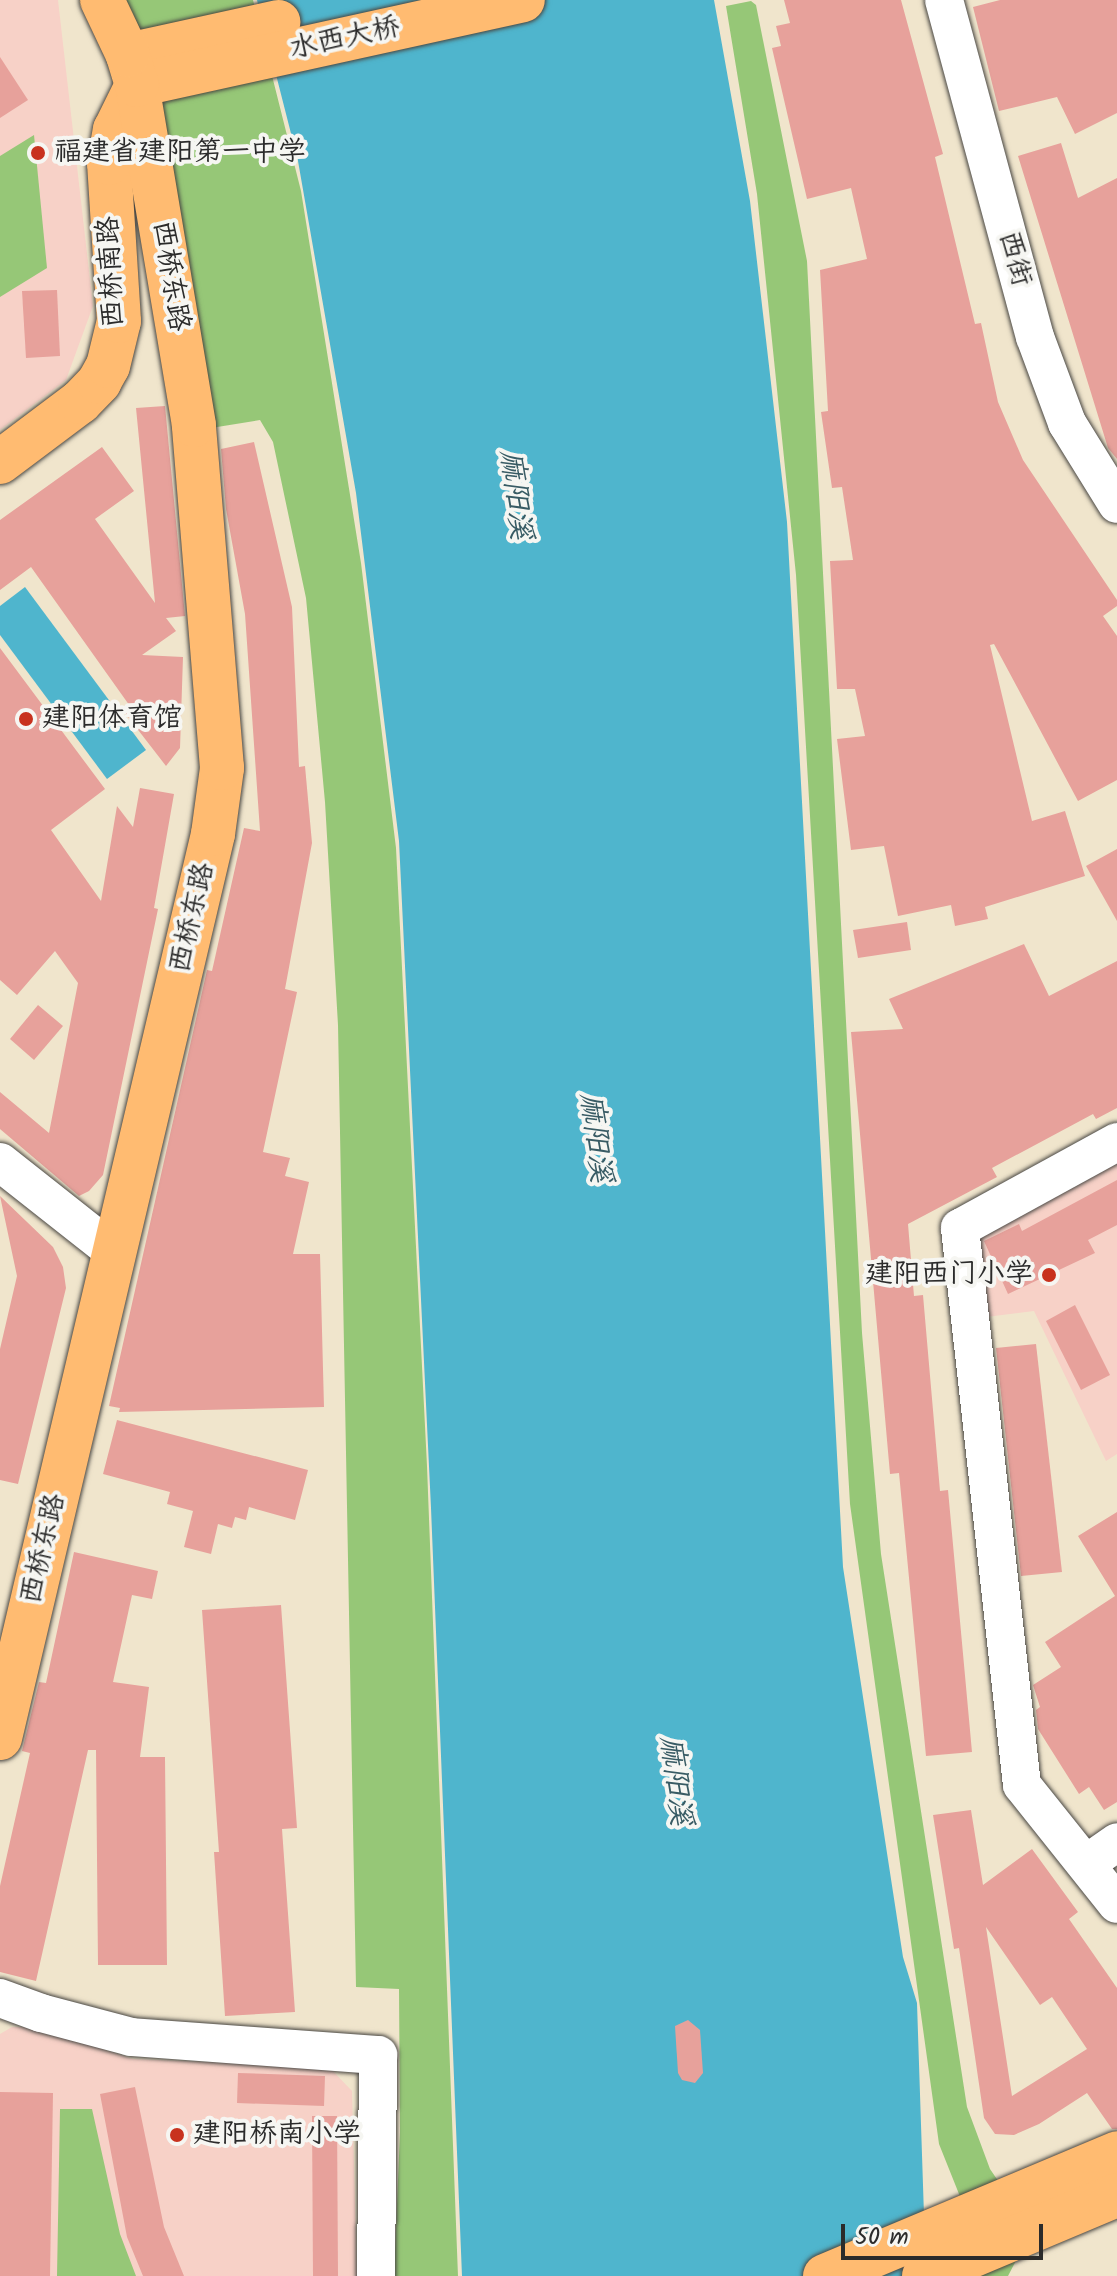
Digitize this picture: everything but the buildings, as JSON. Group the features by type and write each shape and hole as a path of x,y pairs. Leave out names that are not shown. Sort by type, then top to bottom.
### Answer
{"main road":[{"name":"西桥东路","path":"0,1738 213,834 222,768 194,425 148,67 102,0"},
{"path":"148,67 382,0"},
{"name":"水西大桥","path":"148,67 523,0"},
{"name":"西桥南路","path":"0,462 80,402 99,382 108,366 119,321 108,185 110,153 115,130 148,67"},
{"path":"825,2276 1115,2168"},
{"path":"924,2276 1115,2168"}],"street":[{"name":"西街","path":"944,0 1035,337 1067,423 1117,504"},
{"path":"1117,1142 960,1228 1022,1785 1117,1904"},
{"path":"0,1162 114,1252"},
{"path":"1086,1864 1117,1842"},
{"path":"0,1998 41,2013 131,2037 378,2055 376,2276"}],"shaded area":[{"name":"福建省建阳第一中学","path":"0,0 58,0 93,306 66,380 0,430"},
{"name":"建阳西门小学","path":"1117,1158 1117,1454 1106,1461 1034,1311 986,1317 977,1240"},
{"name":"建阳桥南小学","path":"12,2027 36,2027 133,2059 329,2067 352,2091 357,2276 0,2276 0,2034"}],"green space":[{"path":"116,0 253,0 301,191 361,563 396,848 427,1466 458,2276 394,2276 400,2132 399,1989 356,1987 338,1025 325,802 306,598 273,442 260,420 211,428"},
{"path":"751,1 756,5 807,261 862,1333 881,1554 967,2107 990,2169 1005,2191 1020,2253 1008,2276 966,2276 975,2234 939,2144 850,1504 796,575 757,194 726,6"},
{"path":"34,135 47,268 0,297 0,156"},
{"path":"60,2109 92,2109 120,2234 136,2276 57,2276"}],"water":[{"name":"麻阳溪","path":"257,0 714,0 750,201 787,522 843,1567 903,1957 917,2003 926,2276 462,2276 431,1508 399,841 356,493 298,161"},
{"path":"25,587 146,750 107,779 0,635 0,606"}],"place":[{"name":"福建省建阳第一中学","path":"38,153"},
{"name":"建阳体育馆","path":"26,719"},
{"name":"建阳西门小学","path":"1049,1275"},
{"name":"建阳桥南小学","path":"177,2135"}]}
